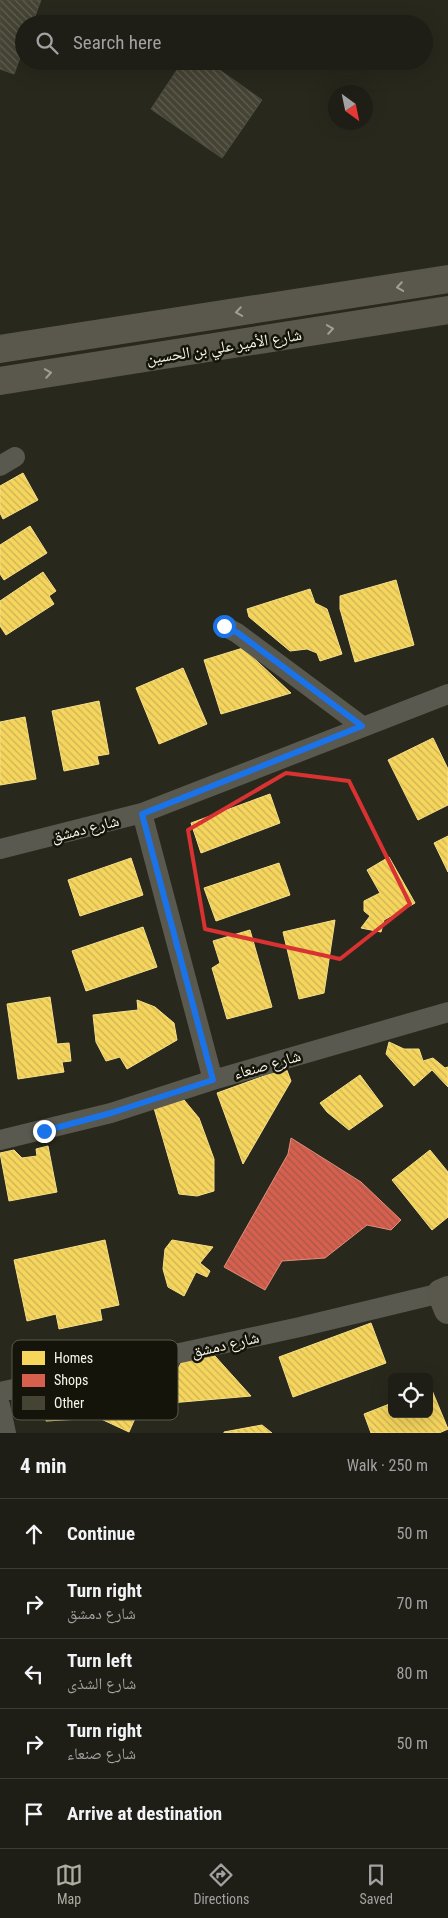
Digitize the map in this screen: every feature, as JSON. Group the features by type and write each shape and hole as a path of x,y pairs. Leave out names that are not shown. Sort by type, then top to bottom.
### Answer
{"main road":[{"name":"شارع الأمير علي بن الحسين","path":"0,349 448,279"},
{"name":"شارع الأمير علي بن الحسين","path":"0,381 448,310"}],"street":[{"path":"224,626 238,633 362,726"},
{"name":"شارع دمشق","path":"0,849 142,814 362,726 448,694"},
{"path":"142,814 213,1080"},
{"name":"شارع صنعاء","path":"0,1140 111,1113 213,1080 448,1012"},
{"name":"شارع دمشق","path":"178,1353 446,1298"},
{"path":"0,1405 6,1433"}],"highlighted area":[{"path":"286,773 349,781 410,904 340,959 205,929 188,830"}],"building: Homes":[{"path":"23,473 38,500 3,519 0,513 0,486"},
{"path":"30,526 47,553 4,580 0,574 0,545"},
{"path":"43,572 56,591 49,596 54,604 6,635 0,626 0,601"},
{"path":"396,580 414,645 355,662 340,609 340,596"},
{"path":"310,589 315,603 327,609 342,654 320,661 317,653 307,649 290,651 249,617 247,609"},
{"path":"243,648 291,693 221,714 204,660"},
{"path":"183,668 207,724 159,744 136,688"},
{"path":"99,701 109,754 97,756 99,764 64,771 52,711"},
{"path":"25,717 36,779 0,785 0,722"},
{"path":"433,738 448,769 448,805 418,820 388,760"},
{"path":"270,794 280,823 201,853 191,823"},
{"path":"448,836 448,872 434,843"},
{"path":"389,857 415,903 384,920 381,932 361,928 370,916 364,911 364,901 380,893 367,870"},
{"path":"131,858 143,895 80,916 68,880"},
{"path":"279,863 290,895 216,921 204,888"},
{"path":"335,920 324,993 299,999 283,932"},
{"path":"143,927 157,967 86,991 72,951"},
{"path":"250,930 272,1007 227,1019 212,968 220,963 213,941"},
{"path":"50,997 57,1044 69,1043 71,1061 62,1062 64,1072 18,1079 7,1004"},
{"path":"137,1000 155,1007 174,1023 177,1040 127,1069 120,1057 106,1061 96,1042 93,1015 138,1010"},
{"path":"389,1042 404,1049 419,1049 423,1061 433,1058 445,1068 448,1067 448,1087 432,1070 414,1086 386,1054"},
{"path":"286,1068 291,1081 243,1164 217,1093"},
{"path":"360,1075 383,1106 349,1130 327,1112 320,1103"},
{"path":"184,1100 199,1118 214,1159 214,1191 197,1196 179,1194 154,1108"},
{"path":"48,1146 57,1192 9,1201 0,1153 14,1150 22,1158 37,1156 36,1149"},
{"path":"430,1150 448,1172 448,1217 432,1230 392,1180"},
{"path":"105,1240 119,1305 100,1309 102,1320 59,1329 56,1314 27,1321 14,1260"},
{"path":"172,1240 213,1247 200,1263 210,1271 207,1277 196,1272 184,1296 168,1287 163,1269 165,1249"},
{"path":"371,1323 386,1363 293,1397 279,1357"},
{"path":"214,1355 251,1396 178,1402 178,1369 181,1363"},
{"path":"433,1393 448,1429 439,1433 371,1433 364,1414 388,1405 388,1418 433,1418"},
{"path":"103,1420 134,1420 129,1432"},
{"path":"262,1425 272,1433 224,1433 224,1432"}],"building: Shops":[{"path":"291,1138 361,1182 401,1220 391,1230 367,1225 325,1258 282,1261 265,1290 224,1267 288,1154"}],"building: Other":[{"path":"0,0 41,0 35,15 15,15 15,70 14,74 0,69"},
{"path":"177,70 220,70 262,100 222,158 151,109"}],"route":[{"path":"44,1131 111,1113 213,1080 142,814 362,726 238,633 224,626"}]}
